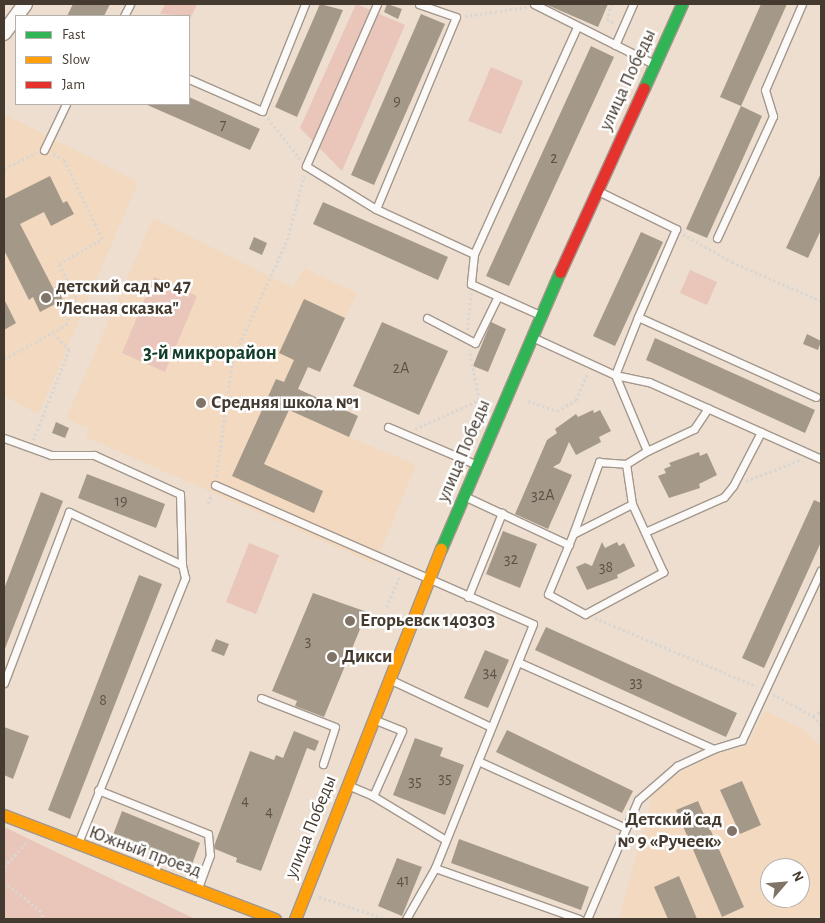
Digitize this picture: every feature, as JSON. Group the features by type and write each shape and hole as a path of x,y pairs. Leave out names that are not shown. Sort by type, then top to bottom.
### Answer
{"street":[{"path":"18,15 25,4"},
{"name":"улица Победы","path":"295,919 428,580 540,315 682,4"},
{"name":"Южный проезд","path":"4,815 77,846 275,919"}],"lane":[{"path":"190,79 262,112 305,4"},
{"path":"377,4 306,166 376,209 474,254"},
{"path":"376,209 456,17 419,4"},
{"path":"615,45 633,4"},
{"path":"718,238 773,116 765,90 802,4"},
{"path":"533,5 655,64"},
{"path":"540,315 472,284 474,254 577,27"},
{"path":"44,150 66,105"},
{"path":"597,190 676,229 614,375 647,451"},
{"path":"427,318 475,343 498,296"},
{"path":"638,317 816,397"},
{"path":"531,337 614,375 649,382 821,458"},
{"path":"626,464 632,504 663,572 585,614 548,594 573,534 599,462 626,464 647,451 694,429 708,408"},
{"path":"388,427 477,465"},
{"path":"645,532 724,497 733,486 761,432"},
{"path":"4,438 51,455 94,455 180,494 182,565 185,578 77,846"},
{"path":"215,485 428,580 533,624 436,868 406,919"},
{"path":"464,495 568,545"},
{"path":"573,534 632,504"},
{"path":"4,683 69,512 182,565"},
{"path":"468,597 502,513"},
{"path":"587,919 638,800 653,784 677,766 713,749 742,740 821,570"},
{"path":"518,662 713,749"},
{"path":"389,679 491,727"},
{"path":"261,698 335,727 323,764"},
{"path":"373,719 402,731 373,796"},
{"path":"478,762 626,828"},
{"path":"347,784 373,796 446,840"},
{"path":"98,790 208,834 210,855 197,890"},
{"path":"436,868 579,919"}],"path":[{"path":"607,19 613,4"},
{"path":"456,17 533,5"},
{"path":"208,504 215,485 233,358 287,240 306,166 262,112"},
{"path":"4,169 44,150 64,160 102,239 59,264 76,298 66,325 54,335 4,359"},
{"path":"676,229 732,262 821,302"},
{"path":"404,434 479,400 466,338 472,284"},
{"path":"29,448 69,350 54,335"},
{"path":"528,401 557,411 576,400 592,364"},
{"path":"733,486 813,455"},
{"path":"386,607 400,574"},
{"path":"585,614 765,690 813,716 821,725"},
{"path":"813,716 821,711"},
{"path":"4,867 38,830"},
{"path":"4,882 40,910 44,919"},
{"path":"316,896 387,919"}],"shaded area":[{"path":"165,4 197,4 190,19 190,15 160,14"},
{"path":"356,4 405,25 342,171 300,128"},
{"path":"491,67 523,81 501,134 468,121"},
{"name":"детский сад № 47 \"Лесная сказка\"","path":"4,114 138,182 39,414 4,396"},
{"name":"Средняя школа №1","path":"153,218 293,288 304,268 357,293 320,372 308,367 298,389 358,416 349,437 416,465 375,564 86,437 89,428 66,419"},
{"path":"690,270 717,282 707,305 680,293"},
{"path":"154,277 197,296 165,372 122,353"},
{"path":"249,543 279,555 256,614 226,602"},
{"name":"Детский сад № 9 «Ручеек»","path":"764,710 805,730 821,747 821,917 619,919 653,794 682,771 714,755 748,745"},
{"path":"4,827 195,919 4,919"}],"building":[{"path":"73,4 110,4 104,15 68,15"},
{"path":"320,4 343,10 297,117 275,107"},
{"path":"387,4 402,9 398,19 384,12"},
{"path":"545,4 608,4 598,27"},
{"path":"761,4 787,4 741,106 720,97"},
{"path":"421,14 445,24 374,185 351,175"},
{"path":"591,46 614,57 509,286 486,276"},
{"path":"190,97 260,129 250,150 147,105 190,105"},
{"path":"741,106 762,116 707,238 686,229"},
{"path":"821,173 821,230 808,258 786,248"},
{"path":"50,176 63,203 67,201 74,214 51,226 44,212 20,224 53,288 57,287 63,300 40,312 33,297 29,300 4,250 4,199"},
{"path":"323,202 448,257 438,280 313,224"},
{"path":"641,232 663,242 615,346 593,336"},
{"path":"254,237 267,243 262,255 249,249"},
{"path":"4,299 16,323 4,330"},
{"path":"304,299 345,318 320,372 308,367 298,389 358,416 349,437 289,410 264,464 323,491 314,513 232,476 276,379 284,382 294,360 279,353"},
{"path":"382,322 448,351 419,415 353,386"},
{"path":"491,322 506,329 488,372 473,366"},
{"path":"807,334 821,341 818,350 803,344"},
{"path":"655,338 815,410 805,433 646,360"},
{"path":"593,410 594,413 600,410 611,431 599,437 601,442 576,455 569,442 560,463 553,467 572,475 548,529 515,514 547,440 557,433 555,429 576,414 578,417"},
{"path":"56,422 69,428 65,438 52,433"},
{"path":"699,452 700,456 707,453 717,475 699,484 700,488 669,498 658,476 666,473 664,469 671,466 669,463"},
{"path":"87,474 165,504 156,528 78,498"},
{"path":"41,492 63,501 4,651 4,589"},
{"path":"814,500 821,503 821,542 764,668 742,658"},
{"path":"503,531 537,544 520,588 486,574"},
{"path":"602,542 605,548 617,542 619,546 624,543 635,566 617,575 618,578 587,590 576,567 585,563 592,566"},
{"path":"139,575 162,584 70,819 48,810"},
{"path":"313,593 367,612 324,717 295,706 297,701 272,691"},
{"path":"546,627 737,713 726,737 535,650"},
{"path":"216,639 229,644 224,656 211,651"},
{"path":"485,650 509,660 488,708 464,698"},
{"path":"4,727 29,736 13,779 4,775"},
{"path":"507,730 633,791 622,813 496,752"},
{"path":"294,731 319,741 315,751 307,748 261,871 236,862 237,858 215,849 214,846 250,751 274,760 276,755 283,758"},
{"path":"415,738 443,748 440,756 464,765 445,815 393,795"},
{"path":"742,781 761,825 740,834 720,790"},
{"path":"698,801 744,907 722,917 676,810"},
{"path":"122,811 200,843 191,867 113,835"},
{"path":"459,839 589,887 581,910 451,863"},
{"path":"397,858 422,867 402,916 378,906"},
{"path":"679,876 697,919 668,919 654,887"}],"traffic: fast":[{"path":"644,88 682,4"},
{"path":"441,549 560,272"}],"traffic: slow":[{"path":"295,919 441,549"},
{"path":"4,815 275,919"}],"traffic: jam":[{"path":"560,272 644,88"}],"place":[{"name":"детский сад № 47 \"Лесная сказка\"","path":"46,298"},
{"name":"Средняя школа №1","path":"201,403"},
{"name":"Егорьевск 140303","path":"350,621"},
{"name":"Дикси","path":"332,657"},
{"name":"Детский сад № 9 «Ручеек»","path":"732,831"}],"district":[{"name":"3-й микрорайон","path":"210,353"}]}
